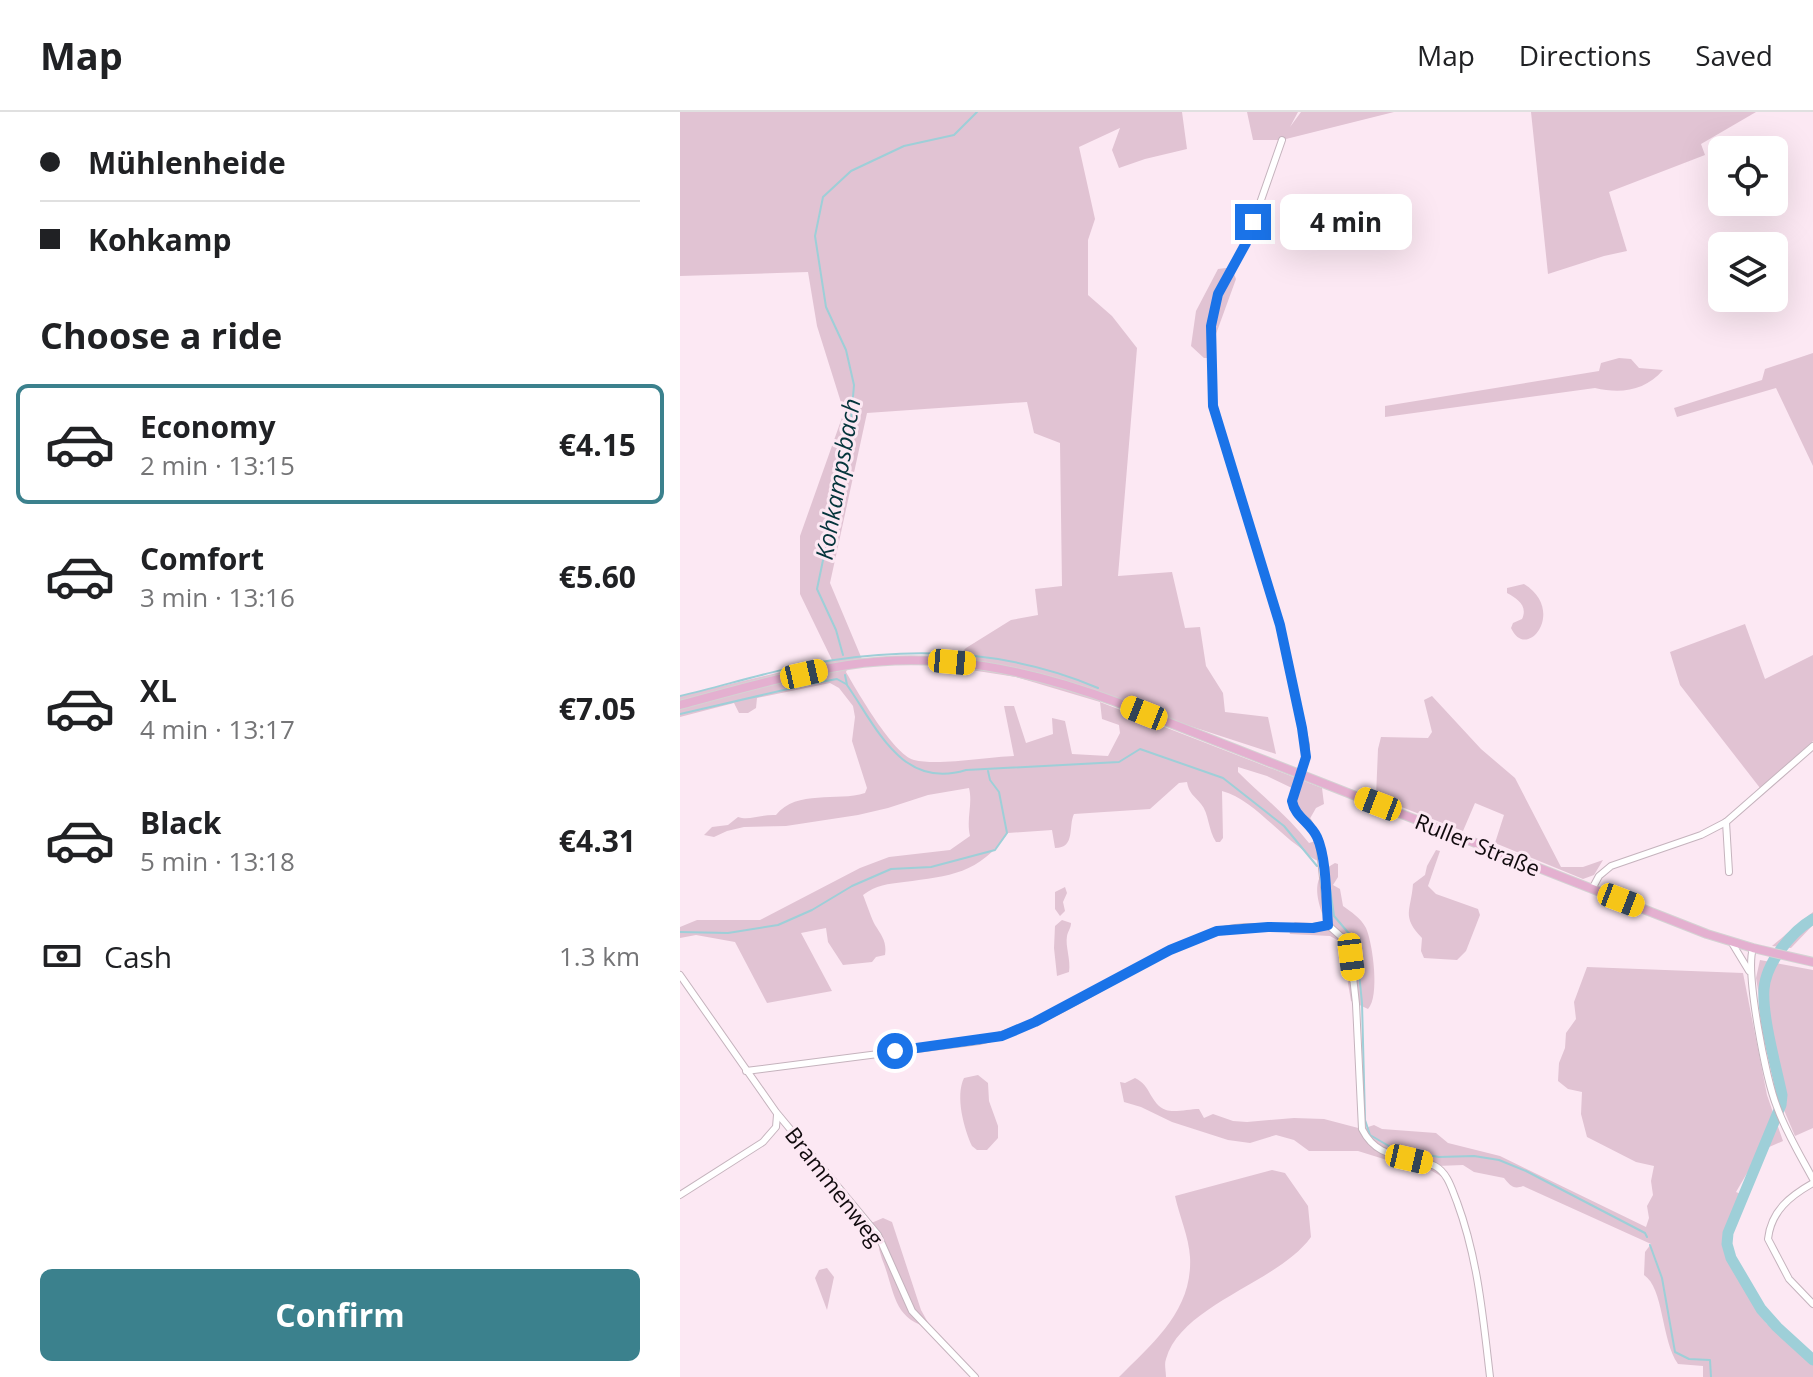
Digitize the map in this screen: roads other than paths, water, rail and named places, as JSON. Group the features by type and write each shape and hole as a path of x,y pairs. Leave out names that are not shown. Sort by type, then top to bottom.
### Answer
{"main road":[{"name":"Ruller Straße","path":"680,705 848,665 926,661 974,664 1023,672 1087,691 1731,941 1813,962"}],"street":[{"path":"1282,140 1246,243 1218,294 1211,326 1213,406 1280,625 1306,745 1306,757 1292,801 1319,840 1328,925 1346,941 1350,949 1362,1129 1372,1144 1390,1156 1436,1166 1449,1181 1471,1240 1490,1377"},
{"path":"1592,889 1599,876 1611,866 1701,835 1726,822 1813,746"},
{"path":"1726,822 1729,872"},
{"path":"746,1071 1002,1036 1188,942 1217,931 1328,925"},
{"path":"1731,941 1750,974"},
{"path":"1753,948 1750,974 1774,1100 1813,1181 1780,1207 1768,1239 1789,1279 1813,1304"},
{"name":"Brammenweg","path":"680,975 776,1112 878,1235 912,1311 975,1377"},
{"path":"680,1195 772,1134 778,1120 776,1112"}],"waterway":[{"name":"Kohkampsbach","path":"843,655 836,630 817,589 832,498 850,432 854,385 846,350 826,307 815,236 823,197 851,171 904,146 954,135 977,112"},
{"path":"680,696 815,663 901,654 1001,660 1066,676 1098,688"},
{"path":"845,675 847,685 881,736 908,763 925,771 944,774 966,770 1119,762 1140,749 1223,778 1284,826 1317,866"},
{"path":"680,714 837,679 846,684"},
{"path":"680,932 728,933 778,925 891,869 931,867 995,850 1007,833 999,792 990,780 988,771"},
{"path":"1327,868 1334,916 1352,937 1358,963 1365,1120 1370,1135 1394,1149 1439,1157 1474,1156 1499,1160 1526,1171 1645,1233 1647,1237"},
{"path":"1813,919 1781,949 1766,979 1765,1013 1782,1095 1781,1105 1728,1233 1727,1244 1731,1258 1761,1309 1813,1360"},
{"path":"1650,1245 1662,1278 1675,1352 1689,1359 1710,1360 1711,1377"}]}
